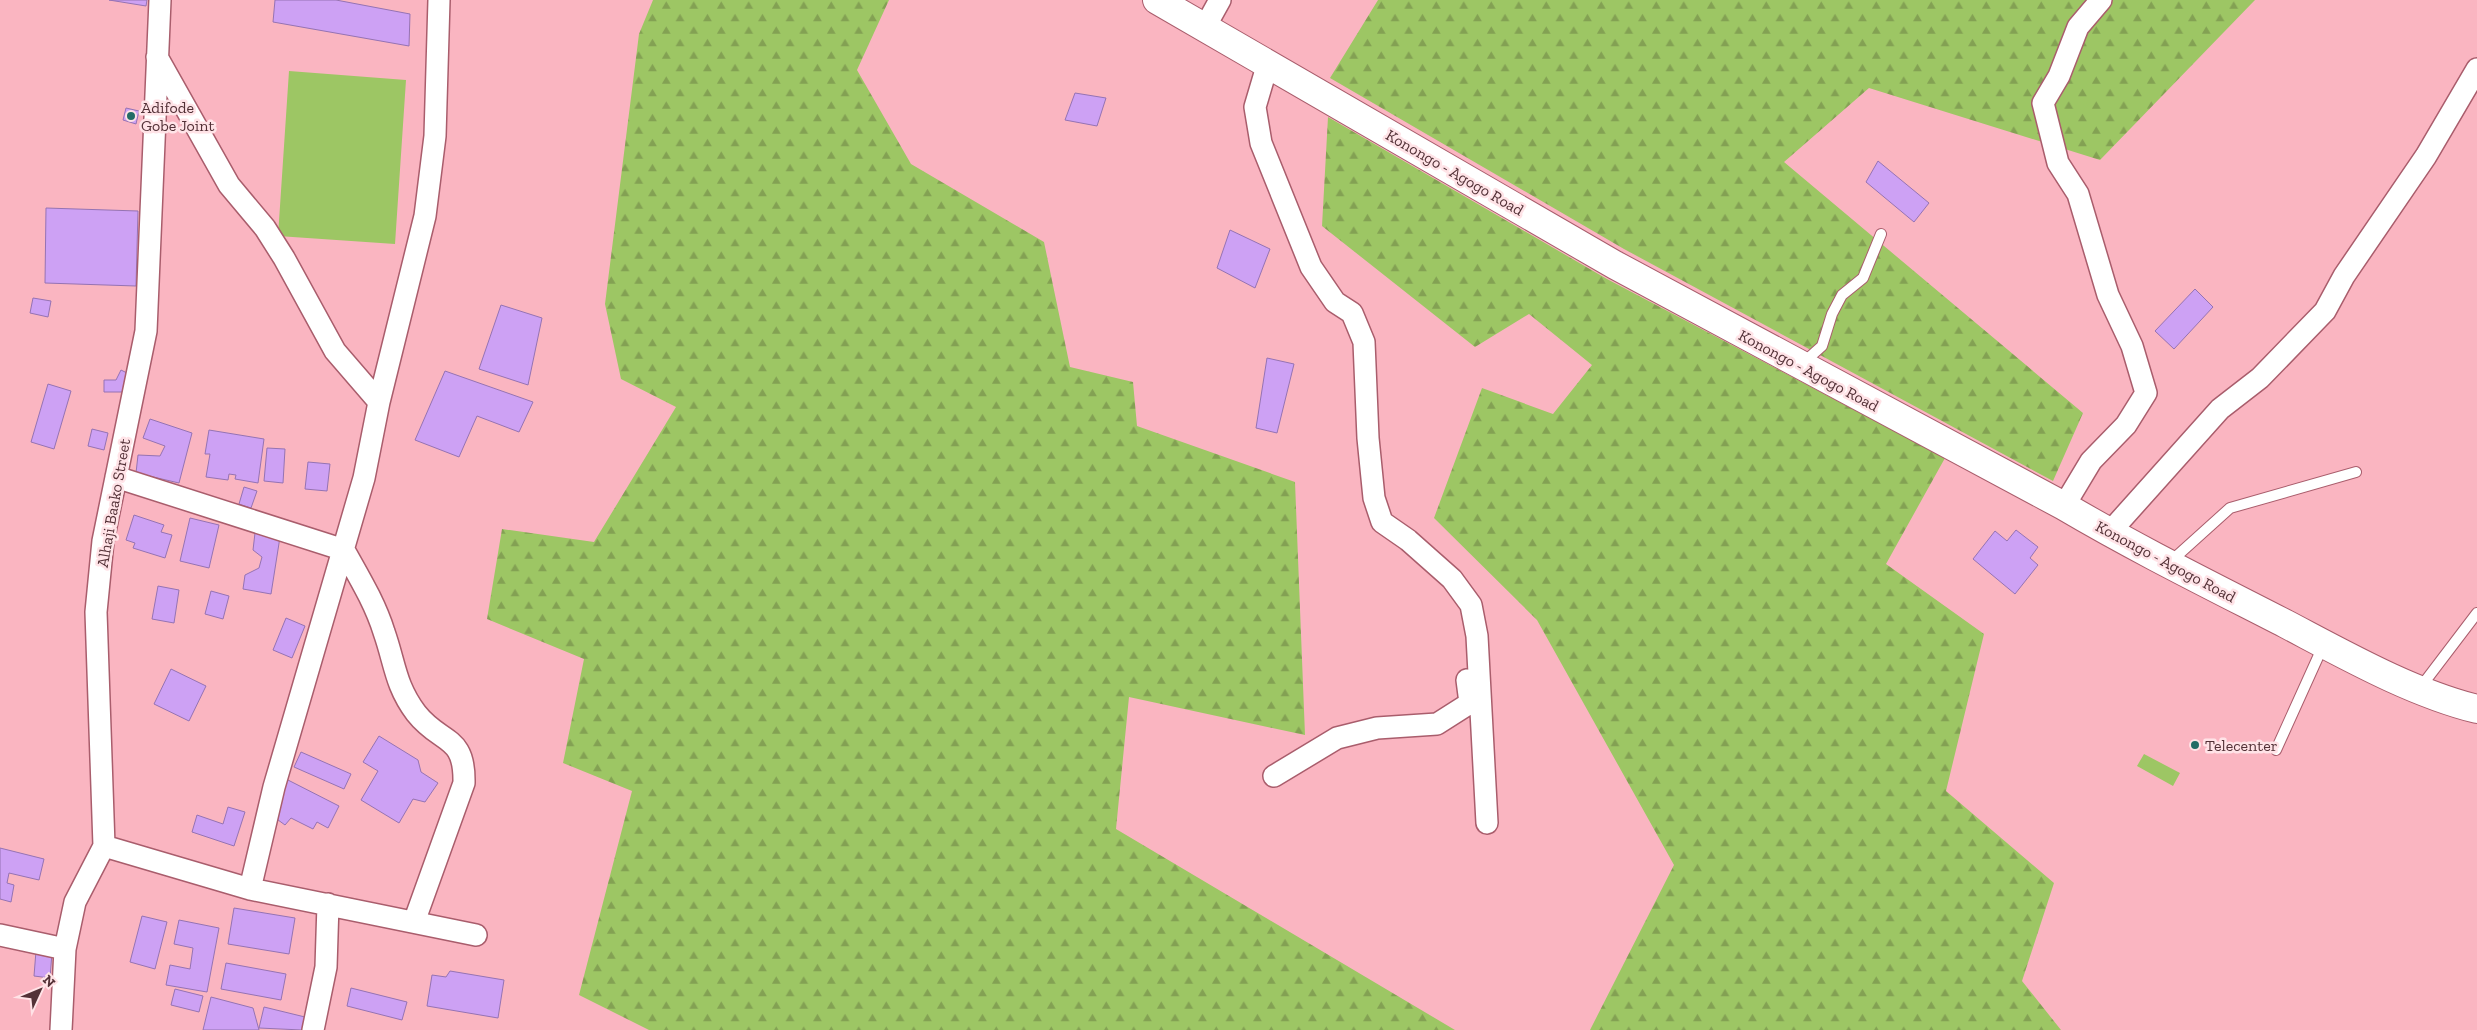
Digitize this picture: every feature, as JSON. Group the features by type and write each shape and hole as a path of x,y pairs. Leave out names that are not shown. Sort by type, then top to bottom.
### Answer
{"main road":[{"name":"Konongo - Agogo Road","path":"1156,0 1615,265 2064,506 2109,533 2324,644 2420,688 2477,709"}],"street":[{"name":"Alhaji Baako Street","path":"61,1030 65,949 75,902 104,846 96,612 103,541 146,331 160,0"},
{"path":"250,889 274,787 364,478 380,402 425,216 435,136 439,0"},
{"path":"1205,27 1220,0"},
{"path":"2064,506 2091,461 2126,425 2146,393 2132,346 2108,295 2078,194 2058,163 2043,103 2059,76 2078,28 2100,0"},
{"path":"157,56 228,185 264,228 284,258 335,352 380,402"},
{"path":"1268,63 1255,107 1261,143 1311,267 1335,302 1352,313 1364,342 1368,438 1374,498 1382,522 1408,540 1452,579 1471,605 1477,636 1487,823"},
{"path":"2109,533 2220,409 2260,378 2325,311 2344,276 2426,156 2477,69"},
{"path":"116,478 344,550 368,595 384,632 397,683 416,713 432,729 456,746 464,762 464,783 414,922"},
{"path":"1274,776 1337,738 1377,728 1437,724 1470,703 1464,648 1464,610"},
{"path":"104,846 250,889 476,935"},
{"path":"313,1030 326,967 328,904"},
{"path":"0,935 65,949"}],"lane":[{"path":"1800,366 1822,346 1832,314 1842,295 1864,278 1881,234"},
{"path":"2168,563 2230,508 2356,472"},
{"path":"2420,688 2477,612"},
{"path":"2276,750 2324,644"}],"green space":[{"path":"653,0 889,0 857,70 911,164 1044,242 1070,367 1133,382 1137,426 1295,482 1305,735 1129,697 1116,829 1455,1030 649,1030 579,995 632,791 563,763 584,659 487,619 502,529 594,542 676,407 621,379 605,304 639,34"},
{"path":"1378,0 2255,0 2100,160 1869,88 1784,162 2083,413 2053,481 1624,249 1330,78"},
{"path":"289,71 406,80 395,244 278,236"},
{"path":"1328,117 1607,279 1945,458 1886,564 1984,634 1946,791 2054,883 2022,981 2061,1030 1590,1030 1674,865 1537,620 1434,518 1482,388 1553,414 1592,365 1529,314 1475,347 1322,226"},
{"path":"2144,754 2180,773 2173,786 2137,766"}],"building":[{"path":"109,0 147,0 146,6"},
{"path":"275,0 336,0 410,14 409,46 273,22"},
{"path":"1075,93 1106,98 1097,126 1065,120"},
{"name":"Adifode Gobe Joint","path":"126,108 139,111 136,124 123,120"},
{"path":"1878,161 1929,203 1914,222 1866,182"},
{"path":"46,208 138,211 136,286 45,283"},
{"path":"1230,230 1270,249 1255,288 1217,268"},
{"path":"2195,289 2213,307 2174,349 2155,331"},
{"path":"33,298 51,301 48,317 30,313"},
{"path":"501,305 542,318 528,385 479,369"},
{"path":"1267,358 1294,364 1277,433 1256,428"},
{"path":"121,370 127,373 127,392 104,392 104,380 116,380"},
{"path":"445,371 533,402 519,432 477,416 459,457 415,440"},
{"path":"48,384 71,391 54,449 31,442"},
{"path":"150,419 192,433 179,483 136,473 138,455 160,456 165,446 143,438"},
{"path":"92,429 108,433 104,450 88,446"},
{"path":"209,430 264,439 258,483 235,479 236,475 229,474 228,480 206,477 210,454 205,454"},
{"path":"267,448 285,449 283,483 264,481"},
{"path":"308,462 330,464 327,491 305,489"},
{"path":"244,487 257,491 251,508 239,504"},
{"path":"134,515 164,525 161,532 172,535 165,558 133,548 135,543 126,540"},
{"path":"190,518 219,525 209,568 180,561"},
{"path":"2016,530 2038,547 2030,558 2038,565 2015,594 1973,559 1995,531 2007,541"},
{"path":"255,533 280,537 271,594 243,589 245,575 259,568 262,557 253,550"},
{"path":"158,586 179,590 174,623 152,619"},
{"path":"211,591 229,596 223,619 205,614"},
{"path":"286,618 305,626 292,658 273,650"},
{"path":"171,669 206,686 189,721 154,704"},
{"path":"379,736 418,760 421,772 438,783 425,802 413,799 399,823 361,800 378,771 363,762"},
{"path":"301,752 351,774 344,789 294,767"},
{"path":"286,779 339,806 328,828 317,822 313,829 291,818 285,825 274,817"},
{"path":"228,807 245,812 234,846 192,832 197,815 223,824"},
{"path":"0,848 44,859 39,880 9,873 7,883 14,885 11,902 0,899"},
{"path":"234,908 295,918 289,954 228,944"},
{"path":"142,916 167,922 155,969 130,962"},
{"path":"179,920 219,928 207,992 166,985 170,965 190,969 193,948 174,944"},
{"path":"36,951 52,953 50,978 34,976"},
{"path":"226,963 286,974 281,1000 221,989"},
{"path":"450,971 504,980 498,1018 427,1006 432,975 446,977"},
{"path":"351,988 407,1002 402,1020 347,1006"},
{"path":"175,989 203,996 199,1012 171,1005"},
{"path":"211,997 253,1008 259,1030 203,1030"},
{"path":"264,1007 305,1017 302,1030 259,1028"}],"place":[{"name":"Adifode Gobe Joint","path":"131,116"},
{"name":"Telecenter","path":"2195,745"}]}
